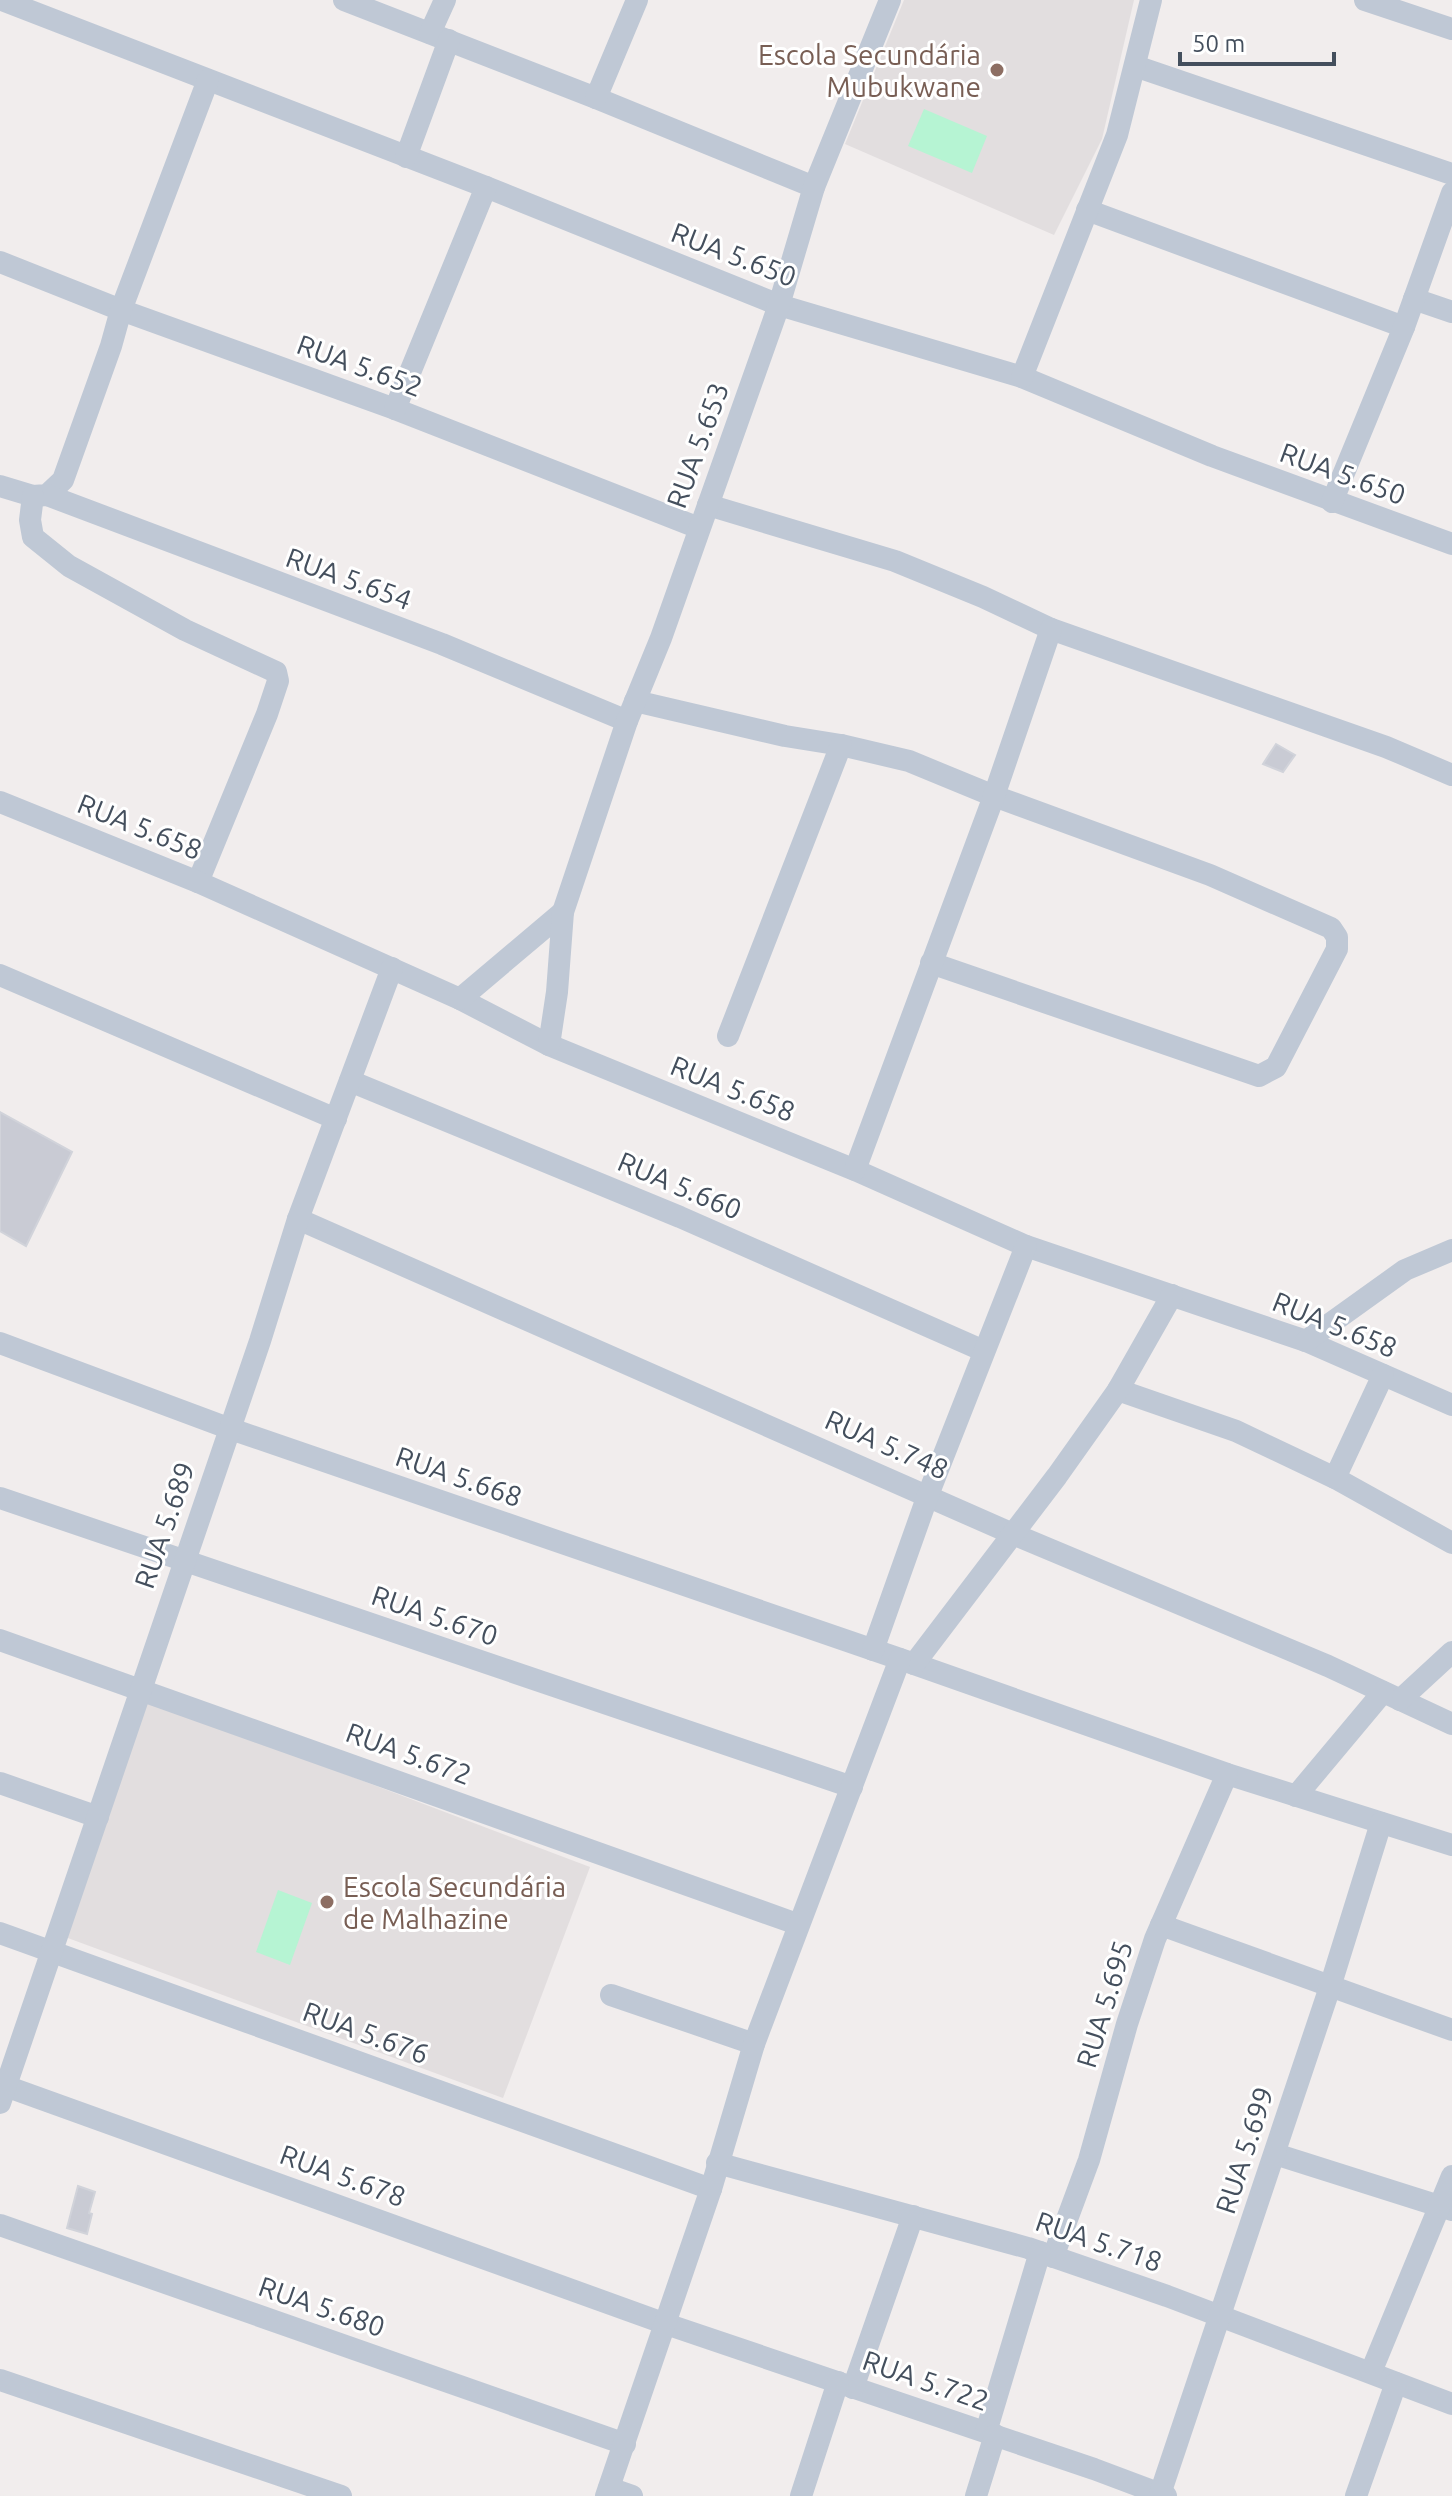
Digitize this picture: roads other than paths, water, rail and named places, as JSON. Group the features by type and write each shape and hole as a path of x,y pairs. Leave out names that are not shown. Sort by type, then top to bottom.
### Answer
{"street":[{"name":"RUA 5.650","path":"2,0 486,187 779,305 1022,377 1212,456 1452,544"},
{"path":"344,0 814,187"},
{"path":"406,157 440,37 445,0"},
{"path":"596,98 637,0"},
{"name":"RUA 5.653","path":"549,1045 557,992 563,912 631,711 661,638 779,305 814,187 890,0"},
{"path":"1022,377 1117,135 1151,0"},
{"path":"1365,0 1452,29"},
{"path":"1135,66 1452,174"},
{"path":"198,882 278,681 276,672 185,630 69,566 33,537 30,520 48,491 111,346 121,310 208,80"},
{"path":"395,409 486,187"},
{"path":"1332,502 1404,327 1452,193"},
{"path":"1087,210 1404,327"},
{"name":"RUA 5.652","path":"0,262 121,310 395,409 699,528"},
{"path":"1414,299 1452,312"},
{"name":"RUA 5.654","path":"0,486 48,491 442,644 631,711 841,745 909,761 994,796 1210,875 1331,928 1337,937 1337,949 1276,1067 1259,1076 931,963"},
{"path":"708,505 895,561 1051,629 1386,747 1452,775"},
{"path":"855,1170 994,796 1051,629"},
{"path":"728,1036 841,745"},
{"name":"RUA 5.658","path":"0,802 198,882 460,999 549,1045 855,1170 1026,1246 1306,1341 1452,1405"},
{"path":"460,999 563,912"},
{"name":"RUA 5.689","path":"2,2091 260,1341 298,1219 392,968"},
{"path":"0,975 336,1119"},
{"name":"RUA 5.660","path":"350,1081 680,1217 984,1351"},
{"name":"RUA 5.748","path":"298,1219 1013,1534 1314,1660 1452,1724"},
{"path":"873,1650 928,1495 1026,1246"},
{"path":"1306,1341 1405,1270 1452,1250"},
{"path":"632,2496 608,2492 711,2189 754,2044 797,1924 907,1661 1013,1534 1118,1390 1172,1295"},
{"name":"RUA 5.668","path":"0,1343 228,1428 907,1661"},
{"path":"1335,1478 1383,1375"},
{"path":"1118,1390 1236,1431 1335,1478 1452,1543"},
{"name":"RUA 5.670","path":"0,1498 852,1787"},
{"name":"RUA 5.672","path":"0,1640 797,1924"},
{"path":"1296,1796 1392,1696 1452,1652"},
{"path":"907,1661 1227,1774 1452,1845"},
{"name":"RUA 5.695","path":"991,2434 1047,2255 1089,2160 1127,2024 1161,1925 1227,1774"},
{"path":"0,1783 98,1817"},
{"name":"RUA 5.699","path":"1163,2495 1381,1823"},
{"path":"1161,1925 1452,2030"},
{"name":"RUA 5.676","path":"0,1933 711,2189"},
{"path":"611,1995 754,2044"},
{"name":"RUA 5.678","path":"2,2091 666,2324"},
{"path":"1275,2154 1442,2212"},
{"name":"RUA 5.718","path":"717,2163 1047,2255 1221,2316 1452,2404"},
{"path":"1371,2372 1442,2212 1452,2176"},
{"path":"801,2496 913,2216"},
{"name":"RUA 5.680","path":"0,2225 625,2444"},
{"name":"RUA 5.722","path":"666,2324 1163,2495"},
{"path":"0,2380 341,2496"},
{"path":"1356,2496 1396,2383"},
{"path":"976,2496 991,2434"}],"place":[{"name":"Escola Secundária Mubukwane","path":"997,70"},
{"name":"Escola Secundária de Malhazine","path":"327,1902"}]}
